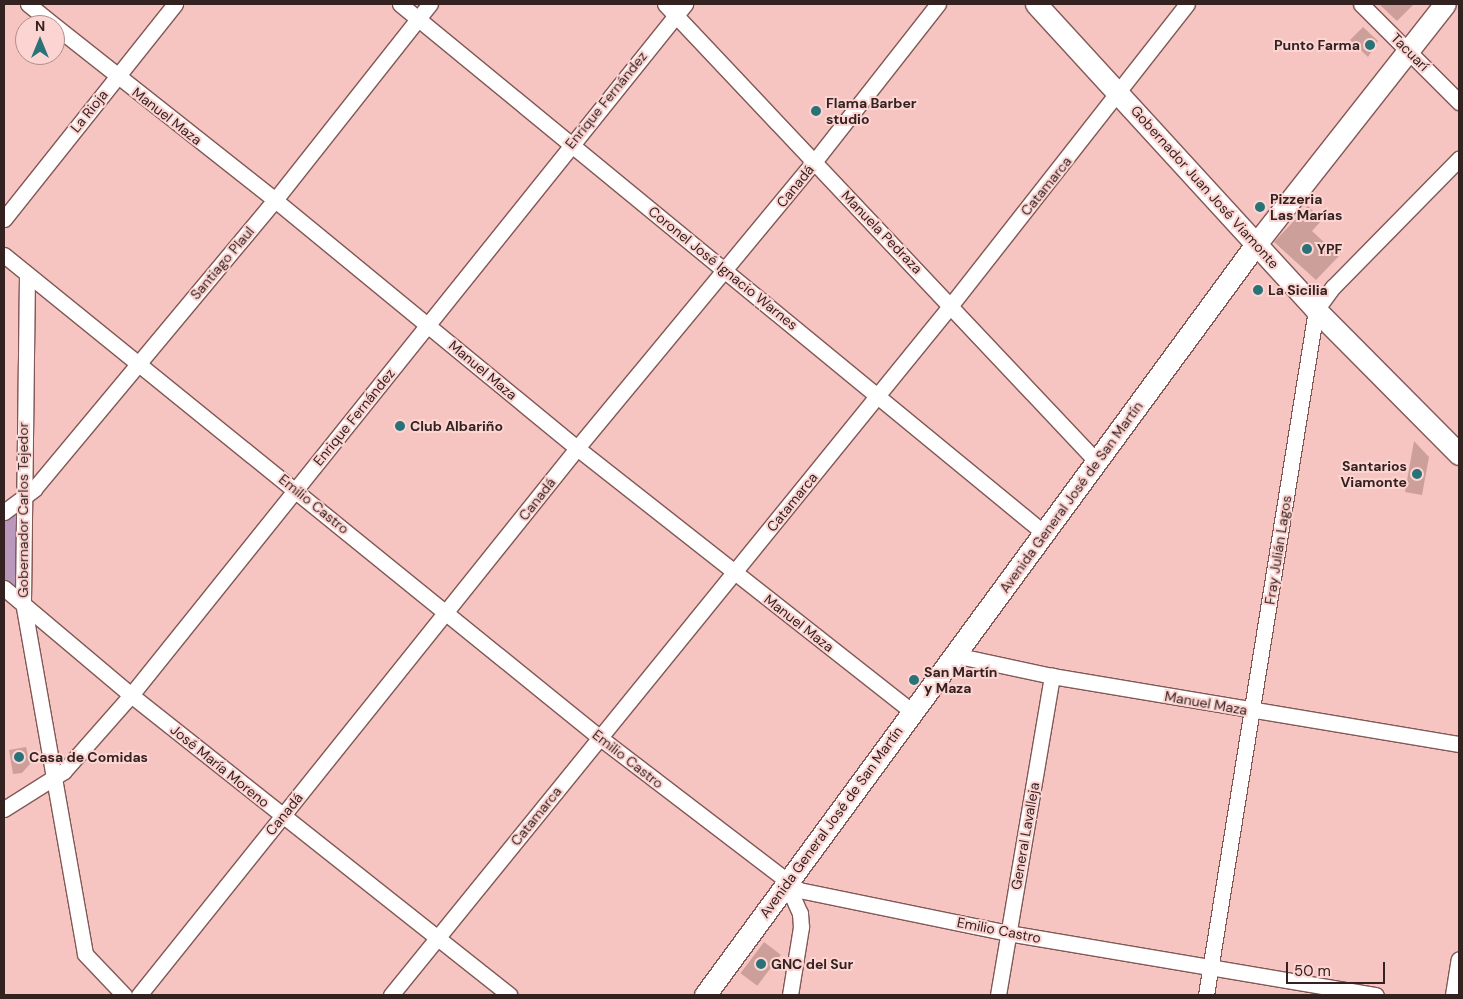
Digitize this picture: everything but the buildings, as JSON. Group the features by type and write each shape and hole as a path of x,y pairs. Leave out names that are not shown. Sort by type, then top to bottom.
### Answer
{"main road":[{"name":"Gobernador Juan José Viamonte","path":"1036,4 1120,93 1316,310 1459,454"},
{"name":"Avenida General José de San Martín","path":"705,995 786,882 1256,244 1445,4"}],"street":[{"name":"Manuel Maza","path":"28,4 42,15"},
{"name":"La Rioja","path":"4,219 175,4"},
{"name":"Coronel José Ignacio Warnes","path":"400,4 570,145 879,394 1044,533"},
{"name":"Santiago Plaul","path":"4,512 22,500 275,200 430,4"},
{"name":"Manuela Pedraza","path":"665,4 680,9 814,162 951,305 1097,462"},
{"name":"Canadá","path":"139,995 577,448 814,162 938,4"},
{"name":"Catamarca","path":"391,995 599,737 736,573 1120,93 1187,4"},
{"name":"Tacuarí","path":"1360,4 1409,50 1459,102"},
{"name":"Enrique Fernández","path":"4,809 53,781 131,695 680,9"},
{"name":"Manuel Maza","path":"65,33 275,200 577,448 912,712"},
{"name":"Fray Julián Lagos","path":"1206,995 1316,310 1333,286 1459,160"},
{"name":"Emilio Castro","path":"4,255 296,488 599,737 786,882 799,890 1008,933 1376,995"},
{"name":"Gobernador Carlos Tejedor","path":"27,274 22,500 23,602 53,781 85,954 124,995"},
{"name":"José María Moreno","path":"4,588 23,602 131,695 510,995"},
{"name":"Manuel Maza","path":"954,655 1052,676 1252,711 1459,744"},
{"name":"General Lavalleja","path":"998,995 1052,676"},
{"path":"786,882 800,913 801,927 790,995"},
{"path":"1453,995 1459,959"}],"shaded area":[{"path":"22,501 23,602 4,588 4,512"}],"place":[{"name":"Punto Farma","path":"1370,45"},
{"name":"Flama Barber studio","path":"816,111"},
{"name":"Pizzeria Las Marías","path":"1260,207"},
{"name":"YPF","path":"1307,249"},
{"name":"La Sicilia","path":"1258,290"},
{"name":"Club Albariño","path":"400,426"},
{"name":"Santarios Viamonte","path":"1417,474"},
{"name":"San Martín y Maza","path":"914,680"},
{"name":"Casa de Comidas","path":"19,757"},
{"name":"GNC del Sur","path":"761,964"}]}
